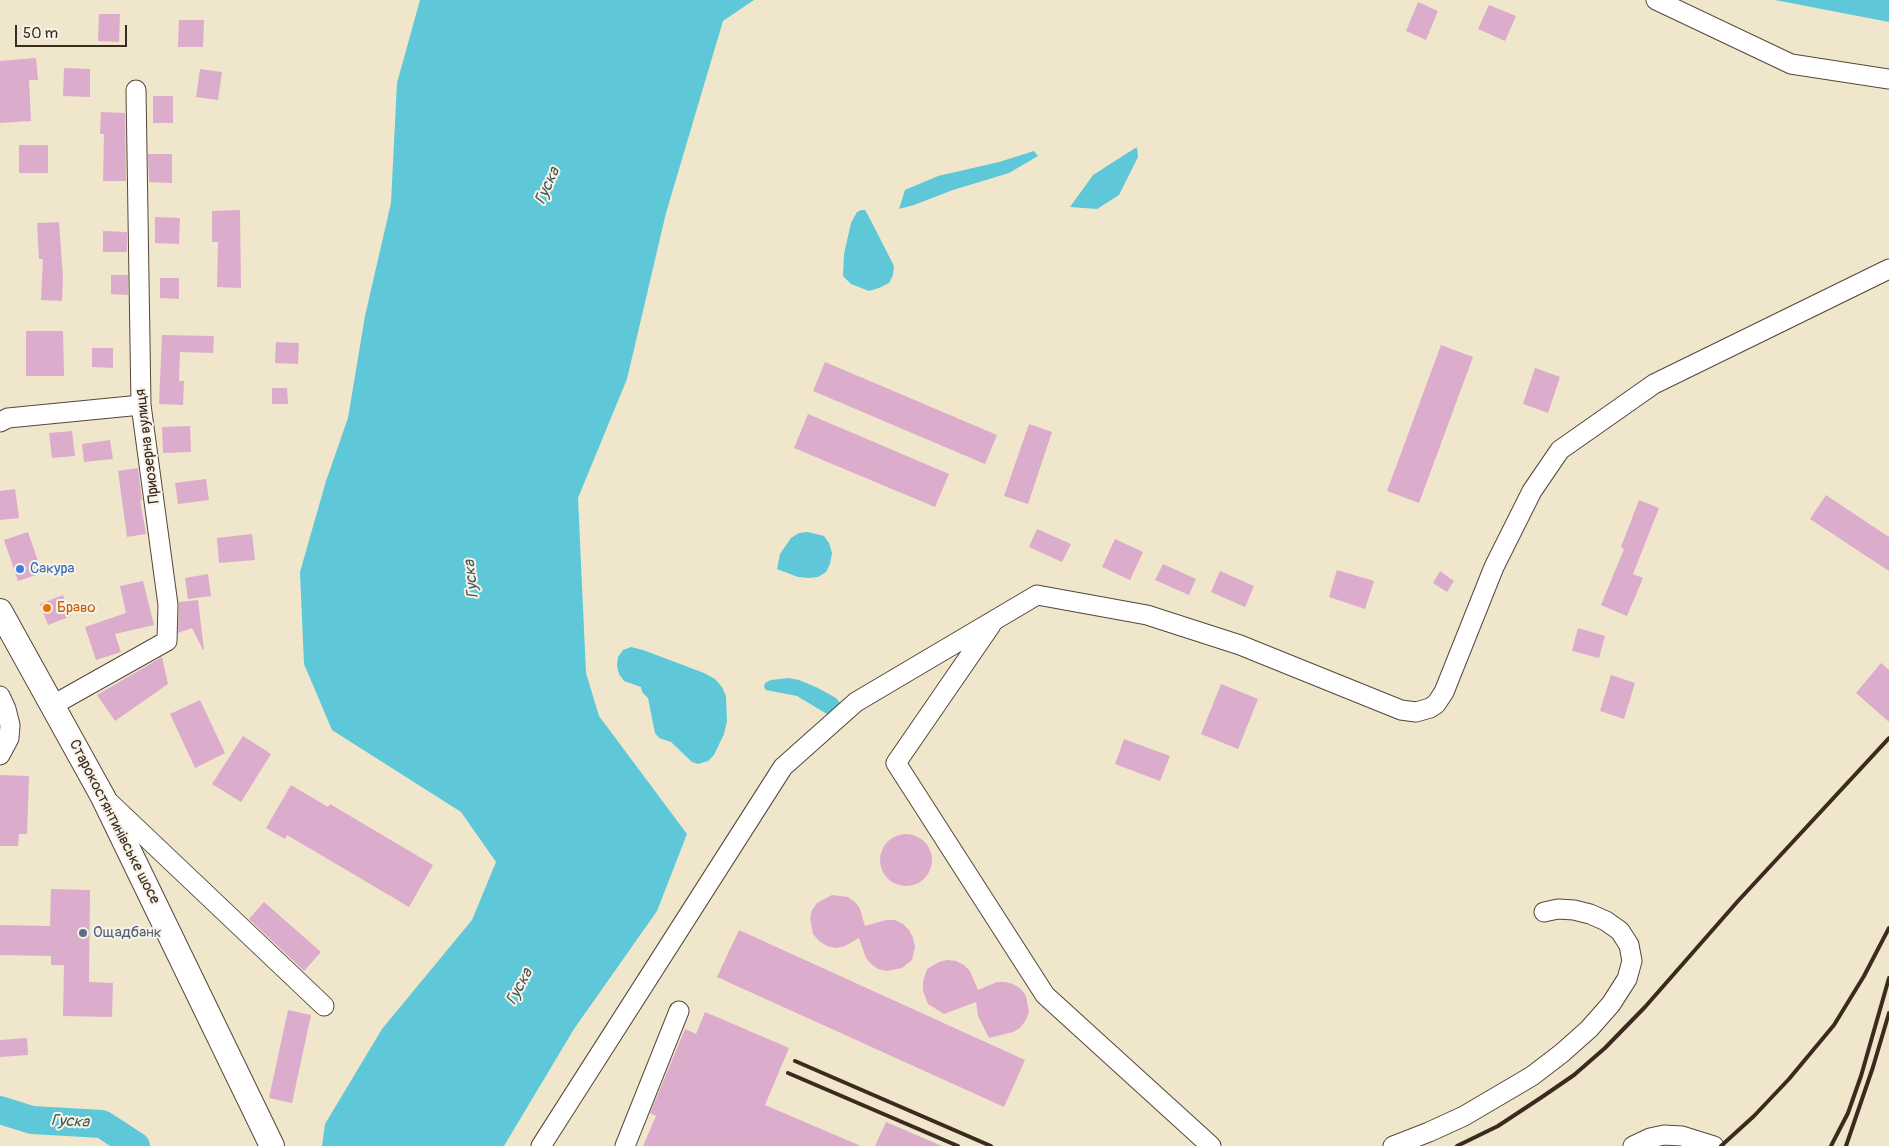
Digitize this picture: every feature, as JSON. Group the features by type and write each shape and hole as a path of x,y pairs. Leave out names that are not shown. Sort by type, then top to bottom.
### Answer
{"main road":[{"name":"Старокостянтинівське шосе","path":"0,611 6,632 53,705 103,797 272,1146"}],"street":[{"path":"1656,0 1791,64 1889,79"},
{"name":"Приозерна вулиця","path":"53,705 168,641 168,605 141,405 136,90"},
{"path":"541,1146 783,767 856,702 1037,595 1147,615 1240,645 1401,710 1423,711 1436,704 1444,692 1494,567 1532,491 1560,450 1654,384 1889,269"},
{"path":"0,422 8,418 141,405"},
{"path":"994,620 896,762 1045,995 1211,1146"},
{"path":"0,696 10,724 9,738 0,755"},
{"path":"103,797 324,1006"},
{"path":"1393,1146 1464,1116 1532,1076 1589,1029 1616,996 1626,979 1632,960 1629,944 1620,931 1606,921 1590,914 1558,909 1544,912"},
{"path":"625,1146 679,1011"},
{"path":"1633,1146 1650,1138 1664,1135 1682,1136 1714,1146"}],"water":[{"path":"420,0 754,0 723,21 666,213 627,379 578,498 586,673 599,716 687,834 657,911 574,1029 504,1146 322,1146 325,1124 382,1029 472,920 496,862 461,812 332,730 304,664 300,572 326,481 348,418 365,316 391,203 397,83"},
{"path":"1775,0 1889,0 1889,22"},
{"path":"1137,147 1138,157 1119,195 1097,209 1070,207 1093,175"},
{"path":"1034,151 1038,156 1009,173 899,209 905,190 938,176 999,162"},
{"path":"865,210 868,215 894,266 893,275 889,283 869,291 851,284 843,276 844,254 851,223 857,212"},
{"path":"808,532 824,536 829,543 832,553 826,572 818,577 809,578 798,577 777,569 780,554 791,538 799,533"},
{"path":"631,647 704,673 715,679 722,687 726,696 727,721 724,734 714,755 708,761 698,764 692,762 671,742 659,738 655,733 648,698 642,692 641,687 624,681 619,674 617,666 618,657 623,650"},
{"path":"789,678 818,688 836,698 841,704 835,716 827,714 797,696 766,690 764,687 765,683 771,680"}],"building":[{"path":"1418,2 1438,11 1426,40 1406,31"},
{"path":"1489,5 1516,16 1505,41 1478,29"},
{"path":"99,14 120,14 119,42 98,41"},
{"path":"179,20 204,20 203,47 178,47"},
{"path":"36,58 38,80 29,80 31,121 0,123 0,61"},
{"path":"64,68 90,69 90,97 63,96"},
{"path":"200,69 222,72 218,100 196,97"},
{"path":"153,96 173,96 173,123 153,123"},
{"path":"101,112 125,113 126,181 103,181 104,134 100,134"},
{"path":"19,145 48,145 48,173 19,173"},
{"path":"148,154 172,154 172,183 149,182"},
{"path":"240,210 241,288 217,287 218,242 212,242 212,211"},
{"path":"155,217 180,218 179,244 155,243"},
{"path":"59,222 63,277 62,301 41,300 43,259 39,259 37,223"},
{"path":"103,231 127,232 127,252 103,252"},
{"path":"111,275 128,275 128,295 111,294"},
{"path":"160,278 179,278 179,299 160,298"},
{"path":"26,331 63,331 64,376 26,376"},
{"path":"162,335 214,336 213,353 180,352 179,381 184,381 183,405 159,404"},
{"path":"276,342 299,343 298,364 275,363"},
{"path":"1441,345 1473,357 1419,503 1387,491"},
{"path":"92,348 113,348 113,368 92,367"},
{"path":"825,362 997,435 985,464 813,391"},
{"path":"1535,368 1560,377 1548,413 1523,404"},
{"path":"272,388 287,388 288,404 272,404"},
{"path":"808,414 949,474 935,507 794,448"},
{"path":"1029,424 1052,432 1028,504 1004,496"},
{"path":"190,426 191,452 163,453 162,427"},
{"path":"72,431 75,456 52,458 49,433"},
{"path":"110,440 113,459 84,462 82,444"},
{"path":"138,468 142,500 140,500 146,534 127,537 118,471"},
{"path":"206,479 209,500 178,504 175,483"},
{"path":"15,489 19,518 0,520 0,491"},
{"path":"1826,495 1889,537 1889,571 1810,519"},
{"path":"1639,500 1659,508 1633,574 1643,578 1627,616 1601,605 1624,549 1621,547"},
{"path":"1037,529 1071,544 1062,562 1029,547"},
{"path":"28,532 42,573 18,581 4,540"},
{"path":"252,534 255,560 219,563 217,538"},
{"path":"1115,539 1143,552 1130,580 1102,567"},
{"path":"1163,564 1196,579 1189,595 1155,580"},
{"path":"1337,570 1374,581 1365,609 1329,597"},
{"path":"1220,571 1254,586 1245,607 1211,592"},
{"path":"1440,571 1454,581 1447,592 1433,583"},
{"path":"208,574 211,596 188,599 185,578"},
{"path":"143,581 154,625 115,634 121,652 96,660 85,627 126,613 120,586"},
{"path":"63,595 71,616 48,625 40,604"},
{"path":"198,600 204,650 192,628 178,633 179,602"},
{"path":"1578,628 1605,636 1599,658 1572,651"},
{"path":"162,657 168,684 115,721 97,695"},
{"path":"1881,663 1889,670 1889,722 1856,693"},
{"path":"1611,675 1635,683 1624,719 1600,711"},
{"path":"1221,684 1258,699 1238,749 1201,734"},
{"path":"200,700 225,753 195,768 170,714"},
{"path":"243,736 271,754 241,802 212,784"},
{"path":"1124,739 1170,756 1160,781 1115,764"},
{"path":"0,775 29,776 27,834 19,834 18,846 0,846"},
{"path":"291,785 328,807 330,804 433,865 409,907 287,835 285,839 266,828"},
{"path":"906,834 916,836 924,842 930,850 932,860 930,870 924,878 916,884 906,886 896,884 888,878 882,870 880,860 882,850 888,842 896,836"},
{"path":"51,889 90,890 89,982 113,983 112,1017 63,1016 64,965 51,965 51,956 0,955 0,925 50,926"},
{"path":"832,895 848,897 855,902 860,909 865,926 886,920 895,920 903,924 913,938 915,947 912,960 902,968 886,971 878,969 866,958 859,938 845,946 836,948 827,946 819,941 813,934 810,918 812,910 817,903"},
{"path":"264,902 321,952 304,971 249,919"},
{"path":"739,930 1025,1060 1004,1107 717,977"},
{"path":"947,960 956,961 964,965 970,971 978,990 997,982 1013,984 1021,989 1026,996 1029,1012 1020,1028 1013,1032 989,1038 978,1016 976,1002 944,1014 928,1004 923,991 923,982 927,969"},
{"path":"288,1010 311,1015 292,1103 269,1098"},
{"path":"705,1012 789,1048 765,1105 861,1146 643,1146 656,1116 650,1113 685,1029 696,1034"},
{"path":"27,1038 28,1055 0,1057 0,1040"},
{"path":"886,1122 942,1146 875,1146"}],"waterway":[{"name":"Гуска","path":"0,1110 32,1120 102,1124 136,1146"}],"railway":[{"path":"1457,1146 1498,1126 1542,1097 1574,1075 1605,1048 1645,1007 1738,901 1889,738"},
{"path":"1721,1146 1754,1116 1789,1079 1834,1025 1864,976 1889,928"},
{"path":"1831,1146 1848,1113 1861,1076 1889,978"},
{"path":"1846,1146 1889,1013"},
{"path":"795,1061 991,1146"},
{"path":"788,1073 958,1146"}],"place":[{"name":"Сакура","path":"20,569"},
{"name":"Браво","path":"47,608"},
{"name":"Ощадбанк","path":"83,933"}]}
